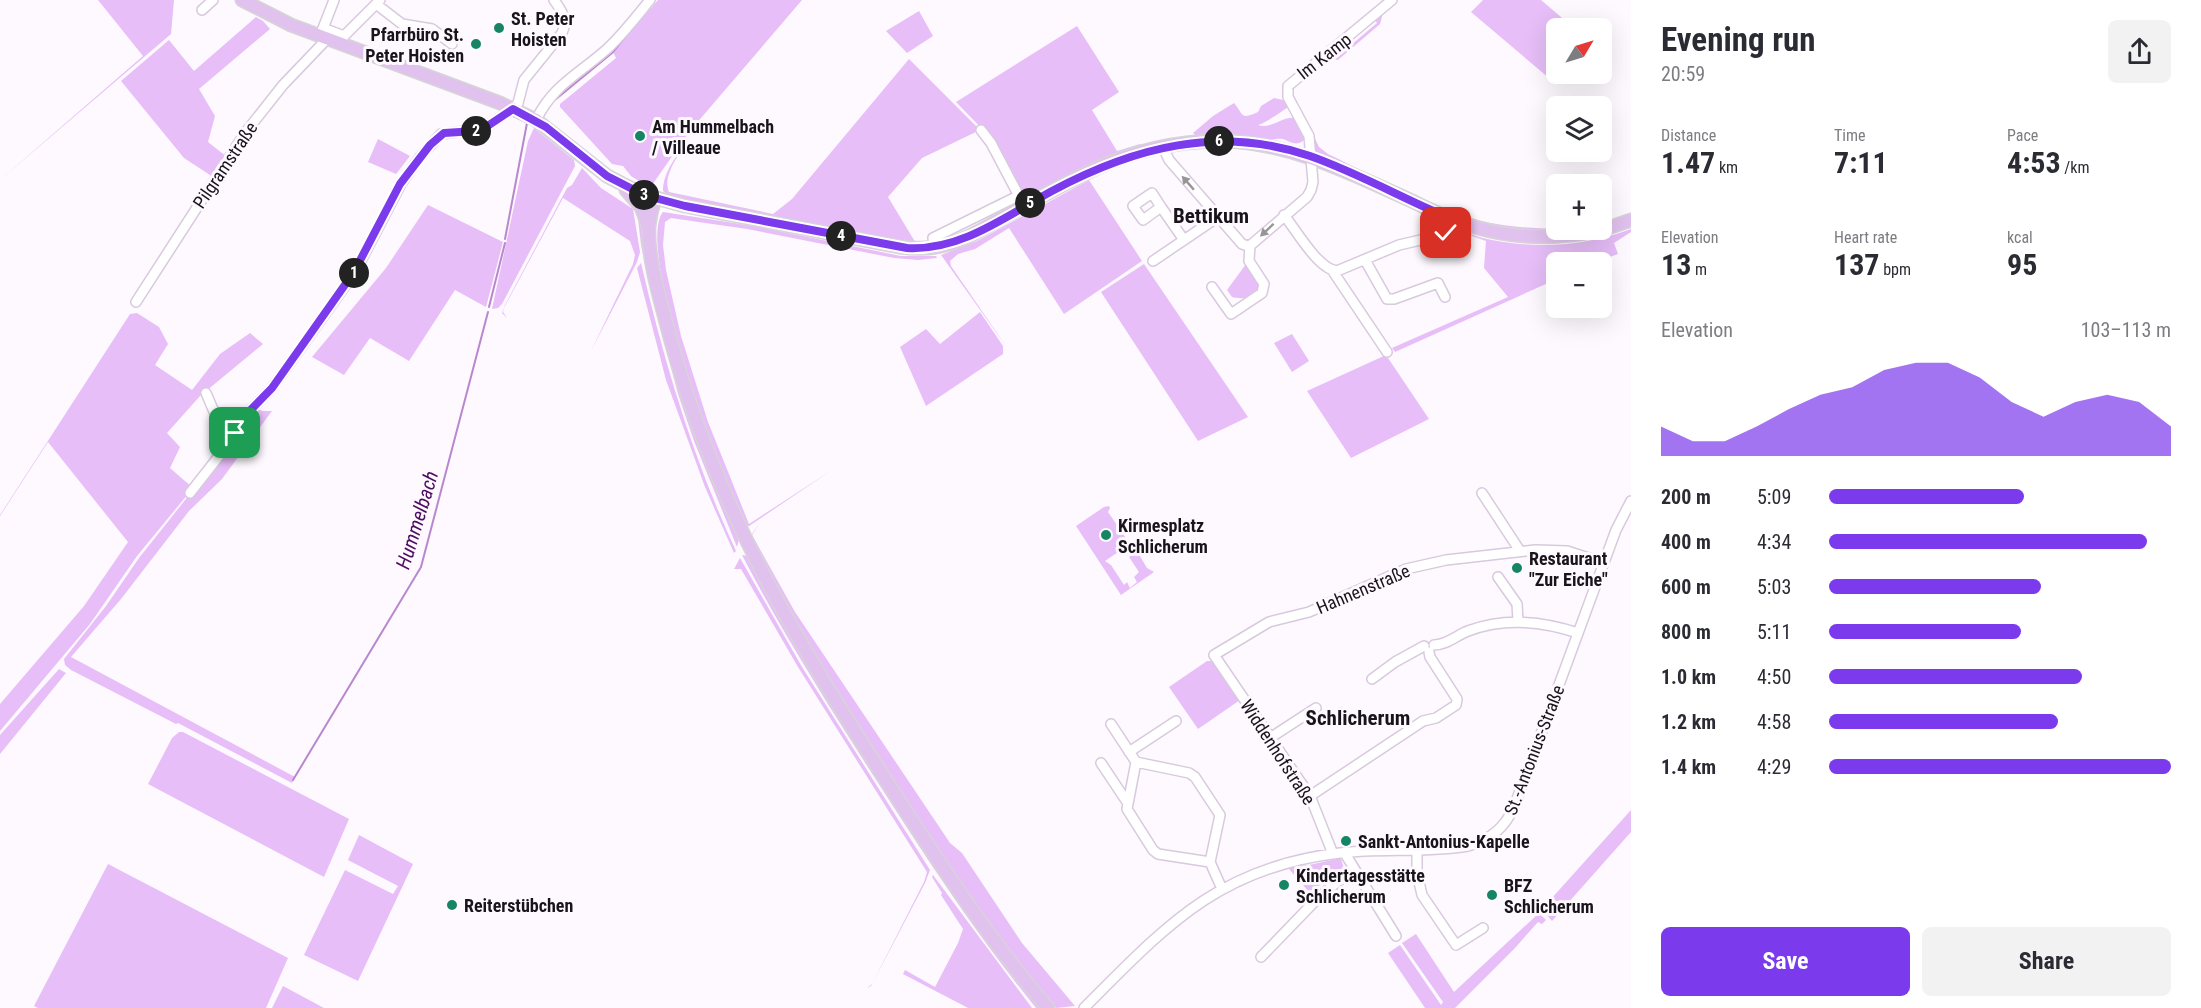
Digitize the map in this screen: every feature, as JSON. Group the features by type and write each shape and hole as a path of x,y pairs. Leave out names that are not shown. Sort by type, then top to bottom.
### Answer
{"main road":[{"path":"242,0 274,18 342,40 536,120 607,176 621,185 655,199 900,247 934,248 964,239 1021,201 1104,165 1163,147 1209,142 1244,142 1309,156 1459,222 1499,233 1550,237 1595,231 1631,220"},
{"path":"621,185 641,207 649,227 660,296 687,394 719,482 759,569 812,662 908,815 998,945 1048,1008"},
{"path":"649,227 655,199"}],"street":[{"path":"202,9 213,0"},
{"path":"323,34 334,0"},
{"path":"190,493 233,438 235,426 272,388 354,272 400,184 430,145 444,133 483,129 513,109 518,103 524,80 564,29 564,15 554,0"},
{"path":"536,120 554,92 613,43 650,0"},
{"name":"Im Kamp","path":"1309,156 1309,136 1288,97 1288,86 1392,0"},
{"path":"342,40 378,2 402,24 432,29 452,44"},
{"name":"Pilgramstraße","path":"136,302 245,133 323,34"},
{"path":"981,129 991,143 1021,201"},
{"path":"1163,147 1168,160 1218,217 1242,244 1250,245"},
{"path":"1212,287 1231,314 1262,293 1264,284 1248,259 1250,245 1304,200 1311,190 1313,178 1309,156"},
{"path":"1161,207 1184,240"},
{"path":"1284,215 1317,258 1332,270 1387,352"},
{"path":"1153,261 1218,217"},
{"path":"1332,270 1341,270 1399,245 1442,235 1459,222"},
{"path":"1365,260 1387,299 1392,300 1438,283 1445,297"},
{"path":"206,393 215,414 235,426"},
{"path":"1482,493 1520,551"},
{"name":"St.-Antonius-Straße","path":"1085,1007 1166,927 1191,908 1222,889 1276,866 1344,852 1462,847 1475,844 1494,834 1507,821 1514,807 1616,530 1631,501"},
{"name":"Hahnenstraße","path":"1214,655 1269,622 1317,609 1406,569 1446,560 1520,551 1567,551 1604,563"},
{"path":"1498,577 1516,604 1518,621"},
{"path":"1372,679 1395,662 1442,645 1478,628 1518,621 1540,623 1578,633"},
{"path":"1310,796 1423,721 1436,718 1456,705 1457,699 1430,657 1429,648"},
{"name":"Widdenhofstraße","path":"1214,655 1310,796 1333,854"},
{"path":"1270,738 1316,708"},
{"path":"1129,752 1176,721"},
{"path":"1111,724 1136,762 1189,773 1195,777 1220,817 1210,862 1222,889"},
{"path":"1136,762 1127,802 1128,813 1156,853 1210,862"},
{"path":"1101,763 1127,802"},
{"path":"1417,849 1417,873 1422,895 1456,945 1483,928"},
{"path":"1344,852 1396,936"},
{"path":"1261,957 1319,897 1353,869"}],"shaded area":[{"path":"98,0 174,0 171,34 0,180 143,56"},
{"path":"658,0 802,0 689,132 650,188 631,176 623,166 612,164 560,107 560,104 616,58 613,52"},
{"path":"1393,0 1397,0 1383,13 1380,24 1338,60 1331,58 1297,84 1292,92 1319,147 1328,154 1450,211 1491,223 1546,228 1546,233 1480,225 1317,155 1292,101 1289,88 1334,51 1338,56 1377,23 1374,18"},
{"path":"1483,0 1541,0 1562,18 1546,18 1546,76 1471,12"},
{"path":"919,11 933,36 907,53 886,31"},
{"path":"256,17 270,29 199,89 215,116 208,142 227,157 213,177 184,158 121,81 169,40 194,71"},
{"path":"1077,26 1119,92 1092,110 1117,151 1140,144 1141,148 1024,200 991,138 956,102"},
{"path":"909,59 980,130 922,158 888,197 917,245 670,197 663,191 668,171 688,141 670,172 667,186 669,192 773,214 792,199"},
{"path":"1274,98 1283,100 1290,106 1258,125 1269,125 1288,118 1299,119 1305,135 1301,142 1294,143 1281,139 1196,136 1193,133 1213,116 1234,103 1243,115 1248,116 1258,112 1261,106"},
{"path":"534,128 574,160 575,166 502,304 492,309 528,141"},
{"path":"378,139 410,156 396,174 368,162"},
{"path":"582,168 601,188 633,209 640,252 591,351 633,264 635,255 630,241 563,198 504,308 503,312 507,318 502,313 505,305 567,188 572,185"},
{"path":"1089,180 1142,261 1064,314 1009,228 975,249 958,254 950,261 951,266 1008,349 941,255 977,241"},
{"path":"428,205 503,242 486,307 455,290 409,361 370,338 344,375 312,357 386,268"},
{"path":"637,210 642,216 644,238 721,497 739,539 737,547 694,441 678,394 648,279"},
{"path":"663,212 753,226 901,256 936,256 937,258 918,260 894,258 747,229 671,218 665,222 663,245 666,270 681,336 708,422 749,524 832,470 749,526 743,526 711,446 678,347 662,281 658,251 658,227"},
{"path":"1631,229 1631,232 1614,243 1618,254 1612,256 1612,252 1546,252 1546,284 1395,352 1392,348 1508,297 1484,268 1486,241 1455,230 1510,243 1545,245 1612,240 1614,235"},
{"path":"641,263 681,410 706,481 736,551 734,553 705,487 666,380 637,268"},
{"path":"1144,264 1248,417 1198,441 1101,292"},
{"path":"1246,264 1257,280 1258,291 1247,298 1232,297 1227,290"},
{"path":"980,312 1003,346 1003,354 926,406 900,347 926,329 940,344"},
{"path":"137,313 159,327 168,344 155,365 192,390 220,354 250,333 263,344 200,396 167,433 180,447 170,468 193,488 137,556 90,624 0,731 0,704 84,606 128,542 48,442 0,515 130,314"},
{"path":"1292,334 1309,361 1292,372 1274,343"},
{"path":"1386,355 1429,419 1351,458 1307,391"},
{"path":"257,408 262,411 272,411 222,479 189,511 121,599 71,657 295,777 292,783 71,670 65,665 64,659 106,606 139,558 236,440"},
{"path":"1109,506 1108,512 1130,544 1105,561 1111,565 1124,585 1127,582 1130,588 1137,582 1134,577 1139,572 1129,557 1137,551 1147,568 1154,572 1121,595 1076,526"},
{"path":"760,523 752,535 795,612 950,843 962,853 1022,943 1075,1006 1056,1008 1010,954 955,877 836,694 749,538"},
{"path":"742,555 748,556 789,633 1041,1008 1036,1008 995,955 918,845 809,674"},
{"path":"740,558 802,667 930,870 871,986 867,988 872,984 927,872 798,667 741,569 734,569"},
{"path":"1207,661 1214,661 1240,700 1198,729 1169,687"},
{"path":"59,669 66,673 0,754 0,735"},
{"path":"179,732 183,732 349,819 324,877 148,784 172,738"},
{"path":"1631,810 1631,832 1552,921 1545,913 1554,902 1551,899"},
{"path":"359,835 413,864 358,981 304,955 345,870 393,894 398,886 348,860"},
{"path":"1341,858 1342,873 1340,875 1337,871 1310,893 1288,868 1309,865"},
{"path":"108,864 288,958 266,1008 38,1008 34,1006"},
{"path":"933,875 1032,1008 968,1008 903,974 905,970 935,987 963,929 941,895"},
{"path":"1539,913 1546,920 1542,924 1538,922 1455,1008 1425,1008 1388,953 1400,945 1441,1005 1443,1002 1402,943 1416,934 1454,992"},
{"path":"283,986 324,1008 272,1008"}],"waterway":[{"name":"Hummelbach","path":"556,99 612,53 625,37"},
{"name":"Hummelbach","path":"505,239 527,123"},
{"name":"Hummelbach","path":"489,307 505,243"},
{"name":"Hummelbach","path":"293,780 421,567 488,312"}],"place":[{"name":"St. Peter Hoisten","path":"499,28"},
{"name":"Pfarrbüro St. Peter Hoisten","path":"476,44"},
{"name":"Am Hummelbach / Villeaue","path":"640,136"},
{"name":"Kirmesplatz Schlicherum","path":"1106,535"},
{"name":"Restaurant \"Zur Eiche\"","path":"1517,568"},
{"name":"Sankt-Antonius-Kapelle","path":"1346,841"},
{"name":"Kindertagesstätte Schlicherum","path":"1284,885"},
{"name":"BFZ Schlicherum","path":"1492,895"},
{"name":"Reiterstübchen","path":"452,905"}],"district":[{"name":"Bettikum","path":"1211,216"},
{"name":"Schlicherum","path":"1358,718"}],"route":[{"path":"235,433 235,426 272,388 359,265 400,184 430,145 444,133 483,129 513,109 546,127 592,165 621,185 655,199 907,248 934,248 964,239 1069,182 1116,160 1163,147 1226,141 1244,142 1294,152 1333,165 1459,222 1446,233"}]}
